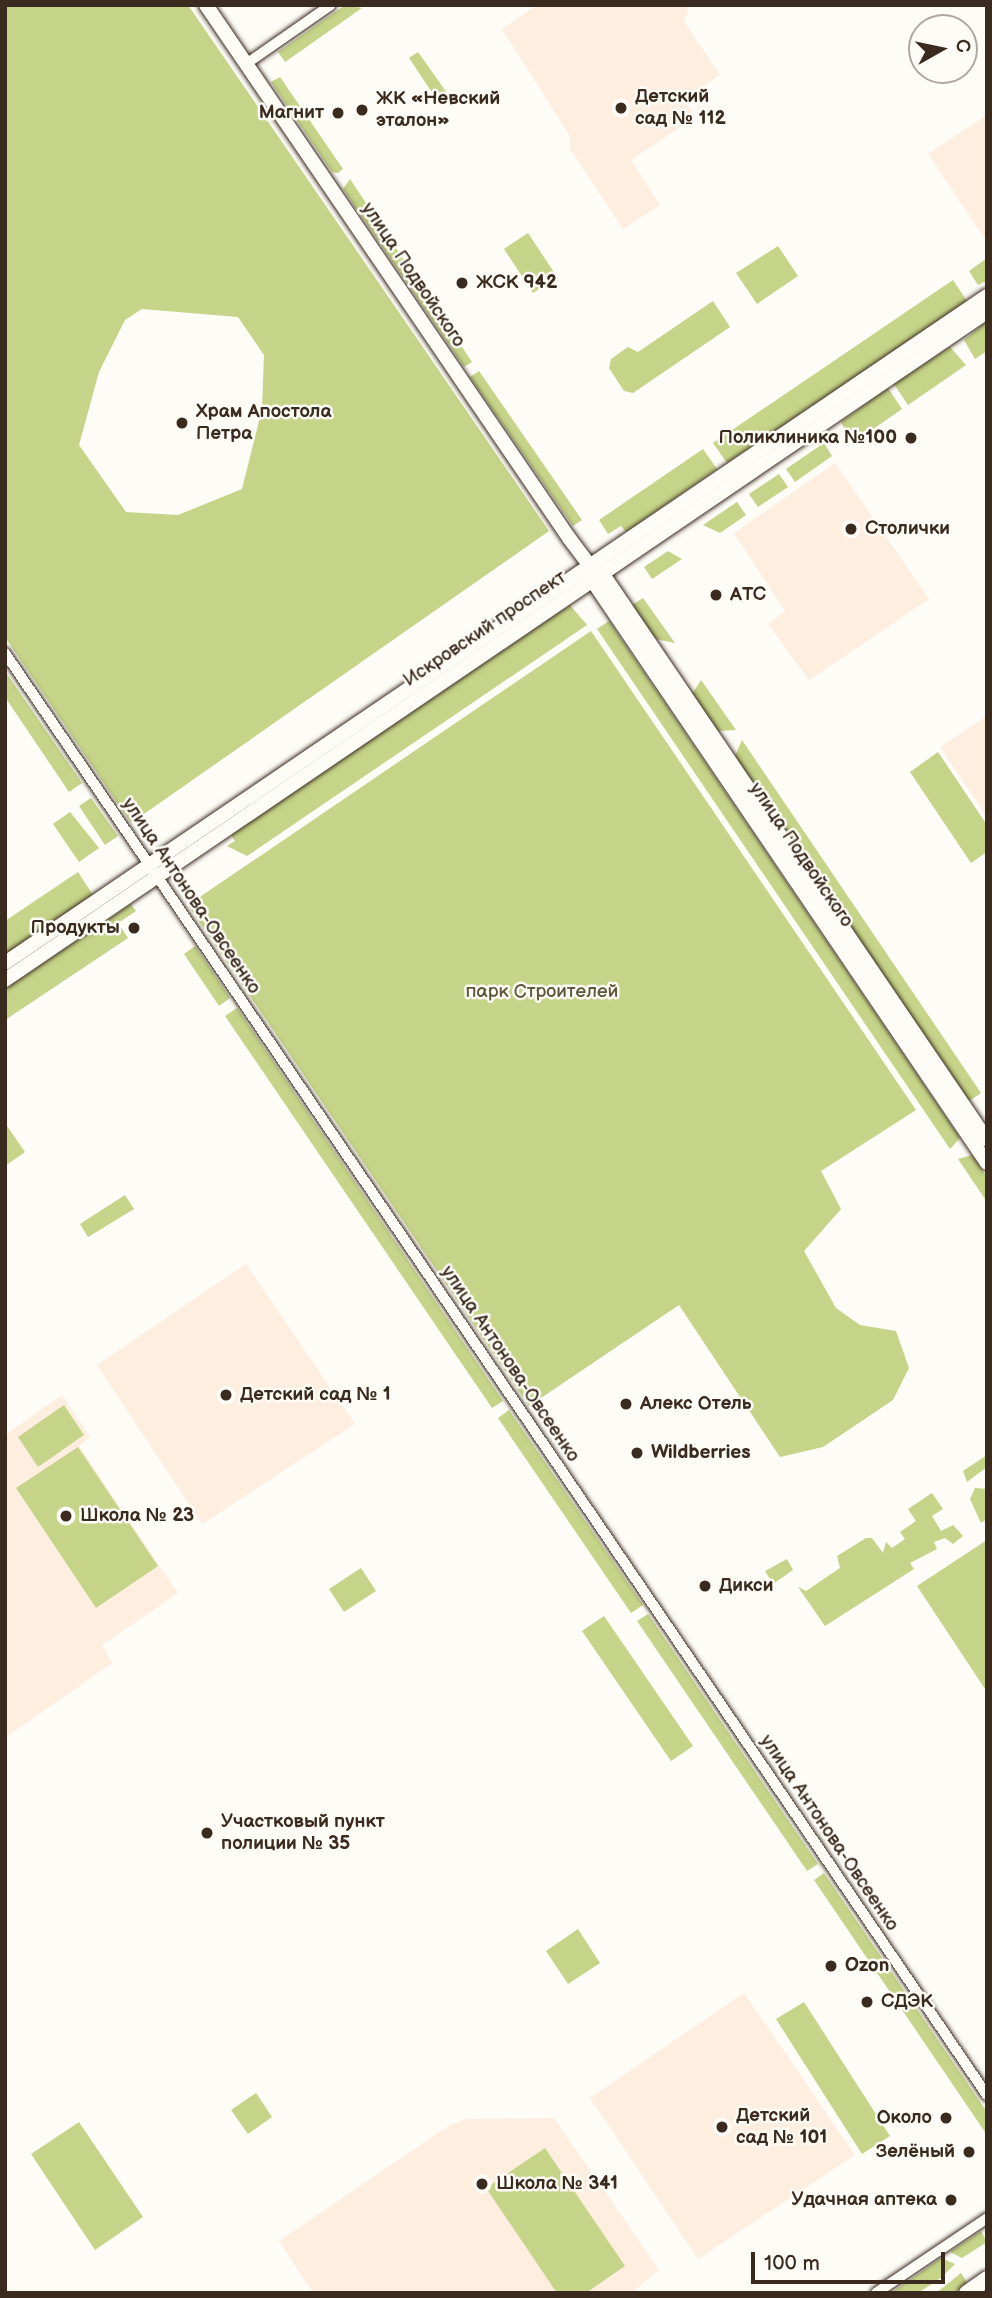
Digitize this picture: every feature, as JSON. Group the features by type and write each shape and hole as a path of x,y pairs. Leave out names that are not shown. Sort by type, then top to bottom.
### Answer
{"main road":[{"path":"967,2293 987,2279"}],"street":[{"name":"улица Подвойского","path":"205,5 987,1140"},
{"path":"246,64 331,5"},
{"name":"Искровский проспект","path":"594,573 987,296"},
{"name":"Искровский проспект","path":"5,963 153,871 987,312"},
{"name":"улица Подвойского","path":"594,573 987,1163"},
{"name":"улица Антонова-Овсеенко","path":"5,653 987,2095"},
{"name":"Искровский проспект","path":"5,980 153,871"},
{"path":"876,2293 987,2218"}],"shaded area":[{"name":"Детский сад № 112","path":"537,5 686,5 689,9 684,22 720,75 684,99 695,117 631,160 660,205 623,229 570,149 570,136 502,29"},
{"path":"987,115 987,240 986,241 928,154"},
{"path":"835,463 929,599 809,680 768,624 785,611 734,533"},
{"path":"987,716 987,817 940,747"},
{"name":"Детский сад № 1","path":"246,1264 355,1424 202,1524 97,1365"},
{"name":"Школа № 23","path":"62,1395 90,1437 79,1446 178,1593 102,1645 112,1663 5,1738 5,1435"},
{"name":"Детский сад № 101","path":"744,1993 855,2155 698,2259 590,2098"},
{"name":"Школа № 341","path":"554,2118 659,2270 631,2293 313,2293 279,2241 450,2125 467,2119"}],"green space":[{"path":"5,5 188,5 549,531 131,823 5,637","holes":["142,309 238,317 264,355 262,409 242,489 178,515 126,512 79,445 99,372 125,320"]},
{"path":"345,5 362,8 285,62 278,52"},
{"path":"418,52 447,93 437,100 409,58"},
{"path":"280,77 343,169 338,173 332,172 271,82"},
{"path":"350,179 472,362 464,367 343,189"},
{"path":"528,233 557,277 533,293 504,249"},
{"path":"778,246 798,276 757,304 736,273"},
{"path":"987,258 987,286 984,282 978,285 969,271"},
{"path":"953,280 967,301 727,463 713,443"},
{"path":"713,301 730,327 633,393 624,391 609,368 611,359 628,347 638,352"},
{"path":"987,321 987,351 975,359 964,340"},
{"path":"950,347 966,365 908,405 894,384"},
{"path":"479,371 582,520 573,526 470,377"},
{"path":"888,388 902,409 852,444 841,422"},
{"path":"824,443 832,456 795,482 786,469"},
{"path":"703,449 717,469 626,532 621,526 608,534 599,520"},
{"path":"779,474 788,487 758,507 749,494"},
{"path":"737,502 746,515 720,533 703,525"},
{"path":"668,551 682,559 652,579 644,567"},
{"path":"643,598 675,643 655,639 632,605"},
{"path":"570,605 587,625 247,856 227,846 235,841 231,835"},
{"path":"609,621 960,1138 950,1149 597,629"},
{"name":"парк Строителей","path":"591,631 916,1110 821,1171 841,1209 804,1251 836,1308 860,1325 896,1331 909,1368 893,1400 823,1447 780,1457 679,1305 529,1406 188,905"},
{"path":"5,671 82,783 69,792 5,697"},
{"path":"701,680 736,730 717,731 692,694"},
{"path":"742,740 981,1093 969,1101 735,756"},
{"path":"938,752 987,825 987,852 971,863 910,772"},
{"path":"91,798 118,836 105,845 79,806"},
{"path":"70,812 99,848 79,862 53,824"},
{"path":"78,872 93,895 5,955 5,921"},
{"path":"131,904 136,911 118,923 128,938 5,1020 5,989"},
{"path":"195,946 230,998 219,1006 184,954"},
{"path":"237,1008 503,1401 492,1408 225,1016"},
{"path":"5,1123 25,1152 5,1166"},
{"path":"972,1155 987,1177 987,1202 958,1159"},
{"path":"125,1195 134,1209 88,1237 80,1224"},
{"path":"64,1405 84,1435 38,1467 18,1437"},
{"path":"509,1410 643,1605 631,1613 498,1418"},
{"path":"78,1447 158,1566 96,1608 16,1488"},
{"path":"987,1455 987,1467 967,1482 963,1471"},
{"path":"975,1488 987,1489 987,1519 981,1523 970,1499"},
{"path":"932,1493 943,1509 932,1516 941,1531 953,1525 963,1536 953,1544 945,1538 934,1542 937,1549 910,1563 914,1569 825,1626 798,1587 806,1591 840,1568 837,1556 866,1538 872,1538 883,1553 886,1542 892,1548 905,1539 900,1532 916,1521 908,1509"},
{"path":"987,1540 987,1692 917,1586"},
{"path":"787,1559 793,1570 773,1584 765,1571"},
{"path":"361,1568 376,1591 344,1612 329,1589"},
{"path":"648,1614 818,1864 807,1871 637,1621"},
{"path":"604,1616 693,1746 671,1761 582,1631"},
{"path":"824,1873 987,2112 987,2135 814,1880"},
{"path":"578,1929 600,1963 568,1984 546,1951"},
{"path":"804,2002 890,2136 862,2154 776,2019"},
{"path":"256,2093 272,2117 248,2134 231,2110"},
{"path":"79,2122 143,2217 95,2250 31,2154"},
{"path":"545,2148 625,2266 586,2293 557,2293 486,2188"},
{"path":"981,2231 987,2242 962,2258 950,2252"},
{"path":"941,2258 955,2264 942,2277 918,2293 891,2293"},
{"path":"961,2273 968,2284 955,2293 936,2293"}],"place":[{"name":"Детский сад № 112","path":"621,108"},
{"name":"ЖК «Невский эталон»","path":"362,110"},
{"name":"Магнит","path":"338,113"},
{"name":"ЖСК 942","path":"462,283"},
{"name":"Храм Апостола Петра","path":"182,423"},
{"name":"Поликлиника №100","path":"911,438"},
{"name":"Столички","path":"851,529"},
{"name":"АТС","path":"716,595"},
{"name":"Продукты","path":"134,928"},
{"name":"Детский сад № 1","path":"226,1395"},
{"name":"Алекс Отель","path":"626,1404"},
{"name":"Wildberries","path":"637,1453"},
{"name":"Школа № 23","path":"66,1516"},
{"name":"Дикси","path":"705,1586"},
{"name":"Участковый пункт полиции № 35","path":"207,1833"},
{"name":"Ozon","path":"831,1966"},
{"name":"СДЭК","path":"867,2002"},
{"name":"Около","path":"946,2118"},
{"name":"Детский сад № 101","path":"722,2127"},
{"name":"Зелёный","path":"969,2152"},
{"name":"Школа № 341","path":"482,2184"},
{"name":"Удачная аптека","path":"951,2200"}]}
